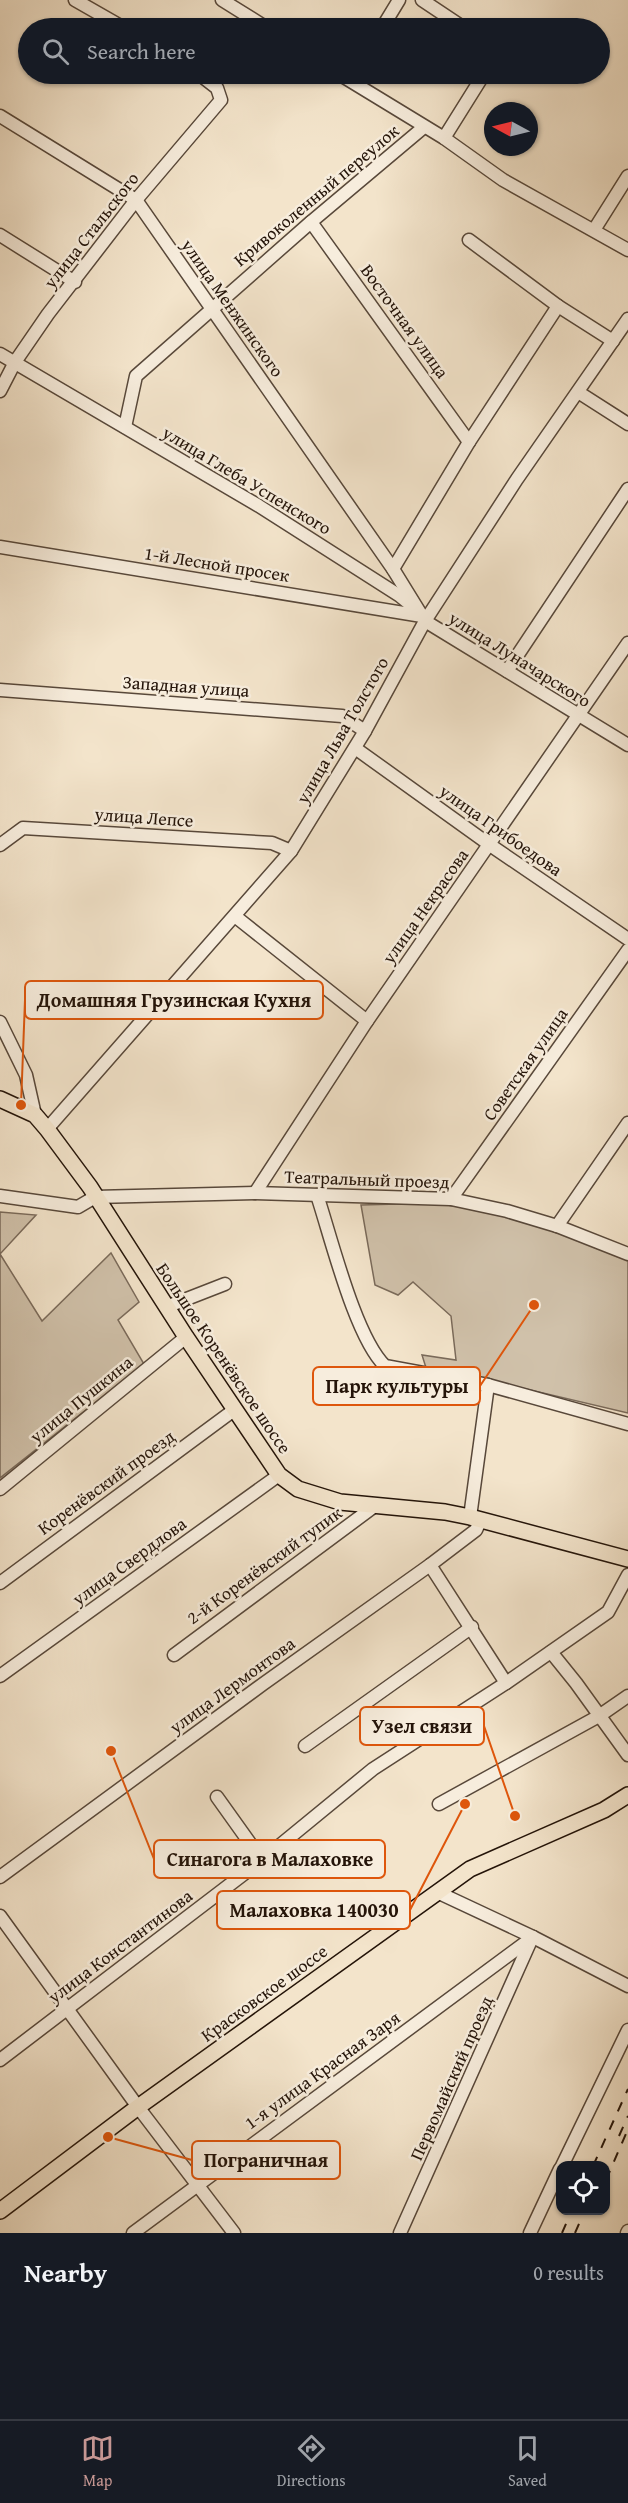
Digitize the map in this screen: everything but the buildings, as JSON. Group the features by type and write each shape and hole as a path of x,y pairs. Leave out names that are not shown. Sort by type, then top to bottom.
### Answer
{"main road":[{"name":"Большое Коренёвское шоссе","path":"0,1098 35,1115 47,1129 90,1187 166,1307 279,1475 298,1490 340,1502 476,1518 628,1558"},
{"name":"Красковское шоссе","path":"0,2211 138,2107 470,1869 604,1810 628,1796"}],"street":[{"path":"75,0 106,18"},
{"path":"222,0 251,18"},
{"path":"388,18 399,0"},
{"path":"422,0 449,18"},
{"name":"улица Стальского","path":"0,391 15,362 48,314 75,282 136,200 221,100 217,88 212,84"},
{"path":"363,84 503,180 628,250"},
{"path":"444,138 478,84"},
{"name":"улица Менжинского","path":"0,116 136,200 393,569"},
{"name":"Кривоколенный переулок","path":"125,427 136,376 311,222 424,127"},
{"path":"594,230 628,177"},
{"name":"Восточная улица","path":"311,222 469,442"},
{"path":"0,235 75,282"},
{"path":"469,240 558,306 613,341"},
{"path":"424,618 393,569 469,442 558,306"},
{"name":"улица Льва Толстого","path":"47,1129 291,851 365,731 424,618 628,319"},
{"name":"улица Глеба Успенского","path":"0,354 279,519 400,596 424,618"},
{"path":"578,392 628,424"},
{"path":"507,671 628,489"},
{"name":"1-й Лесной просек","path":"0,547 424,618"},
{"name":"улица Луначарского","path":"424,618 578,716 628,745"},
{"name":"улица Некрасова","path":"255,1192 367,1021 628,643"},
{"name":"Западная улица","path":"0,690 342,716 365,731"},
{"name":"улица Грибоедова","path":"355,748 490,845 628,939"},
{"name":"улица Лепсе","path":"0,845 23,828 273,843 291,851"},
{"path":"236,916 367,1021"},
{"name":"Советская улица","path":"451,1199 628,950"},
{"path":"0,1022 26,1075 35,1115"},
{"path":"0,1041 14,1047"},
{"path":"557,1226 628,1123"},
{"name":"Театральный проезд","path":"0,1196 78,1208 95,1197 255,1192 451,1199 507,1210 557,1226 628,1254"},
{"path":"317,1195 356,1314 377,1358 385,1366 488,1385 628,1424"},
{"path":"166,1307 225,1284"},
{"name":"улица Пушкина","path":"0,1489 186,1337"},
{"path":"476,1518 488,1385"},
{"name":"Коренёвский проезд","path":"0,1583 234,1410"},
{"name":"улица Свердлова","path":"0,1676 279,1475"},
{"name":"2-й Коренёвский тупик","path":"174,1655 376,1505"},
{"name":"улица Лермонтова","path":"0,1877 263,1683 430,1565 476,1530 476,1518"},
{"path":"430,1565 506,1683"},
{"name":"улица Константинова","path":"0,2060 262,1860 373,1769 551,1653 608,1612 628,1575"},
{"path":"305,1746 472,1627"},
{"path":"551,1653 628,1755"},
{"path":"439,1804 599,1716 628,1696"},
{"path":"218,1797 262,1860"},
{"path":"437,1892 533,1937 628,1986"},
{"path":"0,1916 138,2107 234,2233"},
{"name":"1-я улица Красная Заря","path":"133,2233 533,1937"},
{"name":"Первомайский проезд","path":"400,2233 533,1937"},
{"path":"564,2161 628,2030"},
{"path":"530,2233 556,2178"}],"shaded area":[{"path":"436,1203 492,1210 560,1232 628,1260 628,1413 501,1383 427,1371 422,1355 456,1360 451,1316 413,1282 398,1295 375,1285 361,1205"},
{"path":"0,1212 36,1215 0,1254"},
{"path":"111,1253 139,1302 118,1320 144,1364 0,1478 0,1254 42,1321"}],"railway":[{"path":"595,2161 628,2089"},
{"path":"619,2136 628,2116"},
{"path":"610,2171 628,2129"},
{"path":"562,2233 570,2215"},
{"path":"575,2233 583,2215"}],"place":[{"name":"Домашняя Грузинская Кухня","path":"21,1105"},
{"name":"Парк культуры","path":"534,1305"},
{"name":"Синагога в Малаховке","path":"111,1751"},
{"name":"Малаховка 140030","path":"465,1804"},
{"name":"Узел связи","path":"515,1816"},
{"name":"Пограничная","path":"108,2137"}]}
